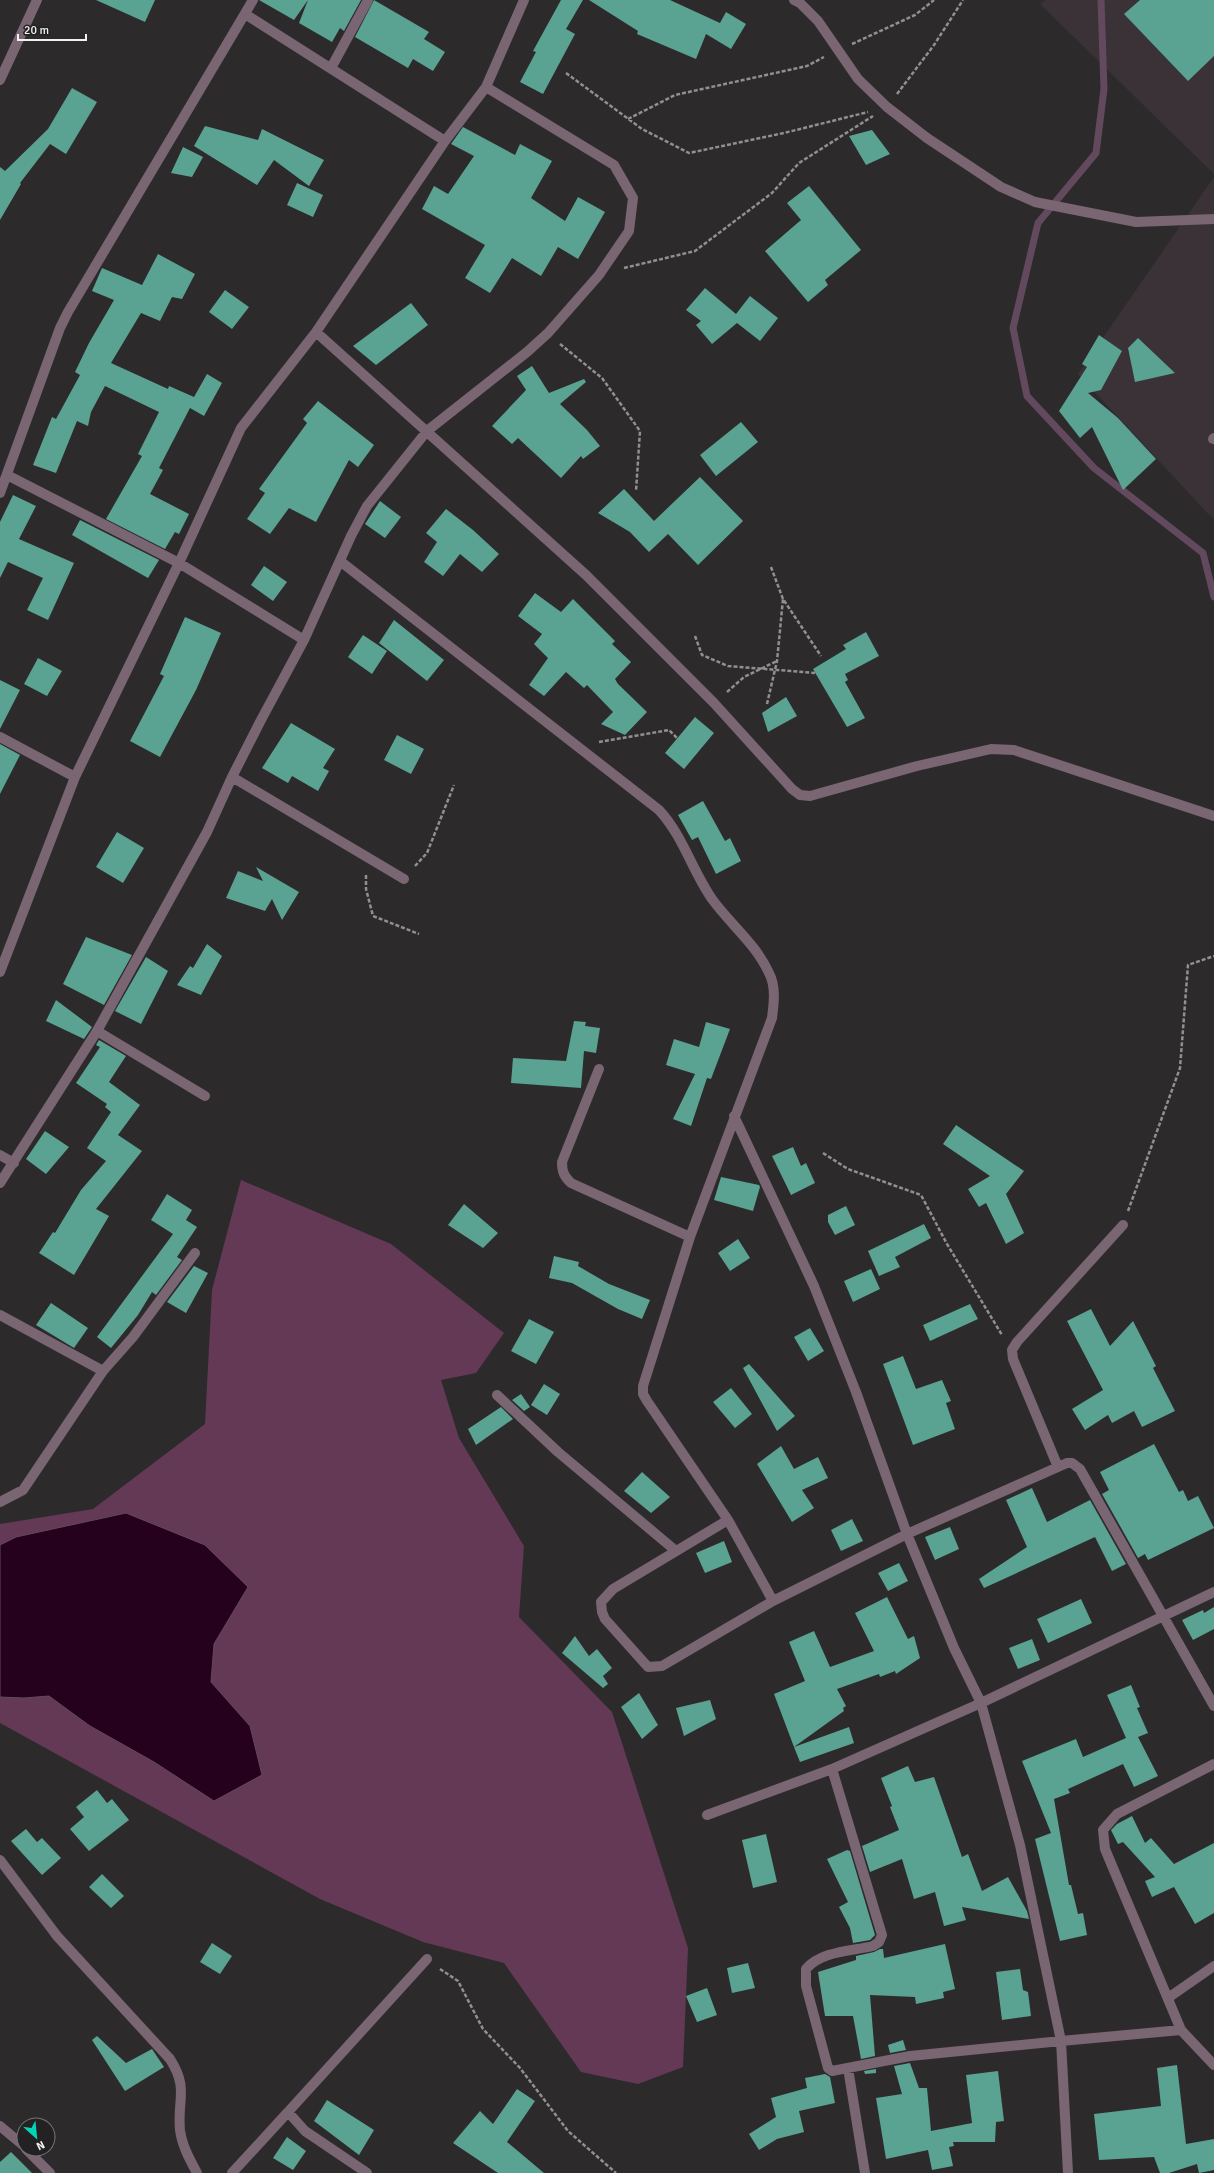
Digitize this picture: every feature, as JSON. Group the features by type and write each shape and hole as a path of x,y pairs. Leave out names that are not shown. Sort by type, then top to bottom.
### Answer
{"street":[{"path":"0,80 37,0"},
{"path":"0,493 60,328 68,312 253,0"},
{"path":"331,68 368,0"},
{"path":"0,972 75,777 179,563 241,428 316,332 446,140 486,87 524,0"},
{"path":"794,0 800,3 818,21 858,79 887,107 965,165 1001,187 1035,202 1136,222 1214,219"},
{"path":"245,14 446,140"},
{"path":"0,1184 97,1031 207,832 232,777 304,640 367,506 427,430 527,352 548,333 599,275 629,231 633,198 614,165 486,87"},
{"path":"316,332 427,430 586,575 714,703 792,789 800,795 810,796 917,766 991,749 1014,750 1214,816"},
{"path":"7,475 179,563 304,640"},
{"path":"340,561 659,810 669,821 711,898 727,919 760,954 770,975 774,997 772,1018 734,1116 690,1237 643,1386 643,1394 728,1520 774,1602"},
{"path":"0,737 75,777"},
{"path":"232,777 404,879"},
{"path":"97,1031 205,1096"},
{"path":"599,1069 562,1162 562,1171 565,1178 571,1183 690,1237"},
{"path":"734,1116 814,1286 856,1392 907,1534 954,1648 981,1704 1020,1845 1060,2041 1068,2173"},
{"path":"0,1155 14,1164"},
{"path":"1058,1467 1013,1359 1012,1350 1016,1342 1123,1224"},
{"path":"0,1502 23,1490 103,1371 133,1337 195,1253"},
{"path":"0,1315 103,1371"},
{"path":"497,1395 558,1452 676,1551"},
{"path":"728,1520 613,1589 601,1602 602,1612 606,1619 648,1667 662,1666 774,1602 907,1534 1067,1463 1076,1465 1214,1706"},
{"path":"706,1815 832,1769 981,1704 1214,1592"},
{"path":"1214,1764 1117,1814 1103,1830 1105,1849 1180,2030 1214,2065"},
{"path":"832,1769 882,1935 879,1942 873,1946 821,1957 812,1962 806,1969 806,1986 825,2062 828,2068 832,2071 910,2056 1180,2030"},
{"path":"0,1860 58,1936 170,2059 179,2074 182,2090 180,2130 186,2155 198,2173"},
{"path":"232,2173 427,1959"},
{"path":"1168,1998 1214,1966"},
{"path":"848,2068 865,2173"},
{"path":"288,2112 305,2131 367,2173"},
{"path":"0,2126 16,2139"},
{"path":"34,2157 50,2173"}],"path":[{"path":"628,119 675,95 807,66 838,50 915,15 934,0"},
{"path":"599,275 696,251 772,193 799,163 887,107 934,45 963,0"},
{"path":"566,73 642,130 689,153 784,133 887,107"},
{"path":"548,333 602,378 640,431 636,492"},
{"path":"771,567 783,599 821,656"},
{"path":"767,704 777,661 783,599"},
{"path":"695,636 702,655 728,666 815,673"},
{"path":"714,703 744,677 777,661"},
{"path":"577,747 669,730 677,738"},
{"path":"404,879 427,853 454,785"},
{"path":"365,856 366,889 373,916 419,934"},
{"path":"1123,1224 1180,1068 1188,965 1214,956"},
{"path":"823,1153 848,1169 921,1195 977,1296 1012,1350"},
{"path":"427,1959 458,1981 483,2028 520,2068 568,2131 616,2173"}],"shaded area":[{"path":"1046,0 1214,0 1214,174 1040,4"},
{"path":"1214,177 1214,520 1078,374"},
{"path":"241,1180 391,1244 504,1333 476,1373 441,1380 459,1438 524,1546 519,1617 612,1712 688,1948 683,2067 638,2084 581,2072 504,1963 423,1942 320,1899 0,1723 0,1524 93,1509 205,1424 212,1290"},
{"path":"126,1513 205,1545 248,1587 214,1644 211,1682 250,1726 262,1775 214,1801 154,1762 90,1726 49,1696 24,1698 0,1697 0,1545 16,1537"}],"building":[{"path":"96,0 155,0 145,22"},
{"path":"259,0 308,0 294,20"},
{"path":"308,0 361,0 344,31 340,28 332,42 299,23"},
{"path":"374,0 429,32 424,39 445,52 433,71 413,59 408,68 355,37"},
{"path":"561,0 583,0 566,29 575,34 543,94 520,82 536,52 533,51"},
{"path":"589,0 670,0 720,23 726,12 746,24 731,49 706,34 696,59 637,34 638,31"},
{"path":"1140,0 1214,0 1214,56 1188,81 1124,14"},
{"path":"72,88 97,102 66,154 50,144 20,183 21,184 0,220 0,167 5,171 48,129"},
{"path":"205,126 258,140 262,129 324,160 309,186 274,160 257,185 194,146"},
{"path":"463,127 515,155 520,144 552,161 531,198 565,221 578,197 605,212 578,259 558,247 541,276 512,258 490,293 465,278 485,245 422,209 434,186 448,194 474,156 451,144"},
{"path":"872,130 890,154 866,165 849,136"},
{"path":"183,147 203,157 192,177 171,173"},
{"path":"297,183 323,195 313,217 287,205"},
{"path":"809,186 861,250 825,280 828,285 808,302 765,251 801,220 787,203"},
{"path":"158,254 195,274 182,299 172,297 160,321 141,313 111,363 168,389 169,386 194,397 207,374 222,383 204,416 190,408 159,468 163,470 150,494 189,514 179,534 175,532 165,549 106,519 142,456 138,454 159,412 105,386 91,412 88,426 77,421 56,473 33,465 52,417 56,419 80,375 75,372 89,343 114,300 92,291 102,268 142,285"},
{"path":"705,288 736,314 750,296 778,318 760,341 737,323 712,344 696,325 701,321 686,310"},
{"path":"225,290 249,307 232,329 209,312"},
{"path":"411,303 428,325 376,365 353,346"},
{"path":"1099,335 1122,351 1101,390 1088,393 1118,418 1156,459 1123,490 1092,427 1080,438 1059,411 1087,367 1082,364"},
{"path":"1138,338 1175,373 1135,382 1128,348"},
{"path":"532,366 549,393 584,379 586,382 560,404 587,430 600,446 583,459 581,456 561,478 518,438 512,444 492,426 526,390 517,376"},
{"path":"318,401 374,445 358,467 349,460 316,522 289,508 270,534 247,519 265,493 259,489 307,423 303,419"},
{"path":"741,422 758,442 716,476 700,455"},
{"path":"700,477 743,521 698,565 668,534 649,552 630,532 598,513 624,489 654,521"},
{"path":"13,495 36,506 19,539 74,563 48,620 27,610 43,578 8,562 0,578 0,522"},
{"path":"380,501 401,517 385,538 365,524"},
{"path":"446,509 473,530 499,554 482,572 460,554 443,576 424,562 437,542 426,533"},
{"path":"80,520 159,560 148,578 72,535"},
{"path":"264,566 287,582 273,601 251,585"},
{"path":"535,593 561,612 573,599 615,641 612,644 631,662 615,679 618,684 647,712 625,735 601,724 613,712 587,685 584,688 566,672 544,696 529,685 548,658 534,644 542,634 518,616"},
{"path":"185,617 221,633 196,690 160,757 130,741 164,676 160,674"},
{"path":"394,620 444,660 427,681 379,643"},
{"path":"866,632 879,656 845,674 848,680 845,682 865,718 847,727 813,669 846,649 843,645"},
{"path":"363,635 387,651 372,674 348,657"},
{"path":"38,658 62,671 47,696 24,684"},
{"path":"0,680 20,690 0,729"},
{"path":"786,697 797,716 768,732 762,713"},
{"path":"695,717 714,733 684,769 665,753"},
{"path":"291,723 335,749 323,768 329,771 318,791 292,776 288,783 262,768"},
{"path":"397,735 424,749 411,774 384,760"},
{"path":"0,744 20,755 0,794"},
{"path":"703,801 725,841 730,838 741,861 716,874 698,837 692,840 678,815"},
{"path":"117,832 144,848 123,883 96,867"},
{"path":"256,867 299,892 282,920 272,899 265,911 226,898 238,871 263,881"},
{"path":"86,937 132,955 104,1005 63,984"},
{"path":"207,944 222,956 201,995 177,985 190,966 193,968"},
{"path":"146,957 168,971 141,1024 115,1011"},
{"path":"56,1000 92,1027 84,1039 46,1021"},
{"path":"574,1021 586,1022 585,1026 600,1028 596,1053 584,1051 581,1088 511,1083 513,1058 566,1061"},
{"path":"706,1022 730,1029 711,1079 707,1078 691,1126 673,1119 695,1074 666,1065 674,1039 699,1047"},
{"path":"99,1040 126,1056 109,1082 140,1105 118,1135 142,1151 96,1209 109,1216 74,1275 39,1253 53,1232 55,1233 81,1190 106,1161 87,1148 111,1112 105,1107 107,1104 76,1083 100,1047 96,1045"},
{"path":"956,1125 1024,1171 1006,1194 1024,1233 1006,1244 986,1203 979,1207 968,1189 990,1176 943,1144"},
{"path":"45,1131 69,1147 46,1174 26,1159"},
{"path":"793,1147 801,1166 806,1163 815,1183 791,1195 772,1156"},
{"path":"721,1177 759,1185 760,1187 753,1211 714,1200"},
{"path":"167,1194 192,1210 186,1220 197,1227 177,1257 182,1260 156,1295 152,1292 138,1315 111,1348 97,1337 173,1234 151,1220"},
{"path":"464,1204 498,1233 483,1248 448,1225"},
{"path":"846,1206 855,1225 835,1235 828,1222 828,1215"},
{"path":"924,1224 931,1238 895,1257 900,1267 879,1276 868,1251"},
{"path":"738,1239 750,1258 730,1271 718,1253"},
{"path":"554,1256 579,1262 578,1266 609,1284 650,1300 642,1319 618,1309 572,1283 549,1278"},
{"path":"194,1266 208,1273 186,1313 167,1302"},
{"path":"871,1269 880,1289 853,1302 844,1281"},
{"path":"51,1303 88,1328 74,1348 36,1325"},
{"path":"970,1304 978,1319 930,1341 923,1325"},
{"path":"1091,1309 1110,1346 1133,1321 1156,1366 1153,1368 1175,1411 1142,1427 1134,1411 1112,1423 1108,1415 1085,1430 1072,1409 1103,1390 1067,1321"},
{"path":"529,1319 554,1332 536,1364 511,1351"},
{"path":"810,1328 824,1351 808,1361 794,1337"},
{"path":"903,1356 916,1389 942,1380 951,1401 946,1403 955,1429 913,1445 883,1364"},
{"path":"749,1364 795,1416 777,1431 743,1368"},
{"path":"544,1384 560,1394 547,1415 531,1405"},
{"path":"731,1388 752,1414 735,1428 713,1402"},
{"path":"521,1394 530,1407 524,1411 512,1400"},
{"path":"501,1407 513,1419 476,1445 468,1429"},
{"path":"1154,1444 1179,1492 1183,1490 1188,1501 1198,1496 1214,1528 1148,1560 1145,1554 1138,1558 1102,1494 1109,1490 1100,1472"},
{"path":"781,1446 794,1469 818,1457 828,1478 802,1490 814,1508 792,1522 757,1464"},
{"path":"642,1472 670,1497 651,1513 624,1491"},
{"path":"1032,1488 1047,1522 1090,1500 1126,1564 1112,1571 1095,1537 984,1588 979,1579 1027,1547 1006,1500"},
{"path":"852,1519 863,1541 841,1551 831,1530"},
{"path":"950,1527 959,1549 935,1560 925,1537"},
{"path":"724,1541 732,1562 705,1573 696,1553"},
{"path":"899,1563 908,1581 888,1591 878,1573"},
{"path":"887,1597 908,1639 914,1636 920,1658 896,1674 895,1671 880,1677 879,1674 837,1689 846,1706 843,1708 844,1711 794,1747 774,1694 805,1681 789,1642 814,1631 830,1667 874,1651 855,1613"},
{"path":"1081,1599 1092,1623 1048,1643 1037,1619"},
{"path":"1214,1607 1214,1629 1193,1640 1182,1620 1203,1610 1204,1613"},
{"path":"575,1636 589,1656 597,1649 612,1668 603,1676 608,1684 603,1688 562,1653"},
{"path":"1032,1639 1040,1660 1018,1669 1009,1648"},
{"path":"1131,1685 1140,1707 1137,1708 1148,1733 1138,1737 1158,1776 1134,1787 1123,1764 1068,1789 1070,1793 1054,1799 1069,1885 1071,1885 1078,1914 1083,1913 1087,1935 1060,1941 1035,1839 1051,1833 1022,1761 1076,1739 1083,1757 1126,1738 1107,1695"},
{"path":"639,1693 658,1725 642,1739 621,1707"},
{"path":"710,1700 716,1719 684,1736 676,1708"},
{"path":"849,1727 854,1743 800,1762 794,1747"},
{"path":"908,1766 915,1782 934,1777 962,1857 968,1854 982,1891 1008,1877 1027,1911 1029,1919 962,1907 966,1920 944,1926 935,1892 914,1899 902,1859 870,1872 862,1846 899,1830 890,1807 892,1806 881,1778"},
{"path":"97,1790 107,1803 112,1799 129,1820 89,1851 70,1829 84,1817 76,1807"},
{"path":"1132,1816 1145,1843 1151,1838 1174,1864 1214,1843 1214,1913 1195,1924 1174,1887 1152,1897 1145,1881 1155,1877 1123,1842 1118,1844 1111,1830 1117,1824"},
{"path":"26,1829 37,1842 42,1838 61,1858 42,1875 11,1841"},
{"path":"766,1834 777,1882 753,1888 742,1840"},
{"path":"847,1850 850,1851 875,1935 870,1940 853,1943 850,1928 839,1907 848,1902 827,1859"},
{"path":"102,1874 124,1896 111,1908 89,1887"},
{"path":"212,1943 232,1956 220,1974 200,1962"},
{"path":"945,1944 955,1989 943,1992 944,1998 916,2004 915,1997 870,1995 875,2056 861,2059 853,2016 825,2016 818,1972 856,1960 856,1956 880,1949 883,1949 884,1958"},
{"path":"748,1963 755,1988 732,1993 727,1968"},
{"path":"1020,1969 1023,1990 1028,1992 1031,2016 1002,2020 996,1972"},
{"path":"707,1988 717,2015 697,2022 686,1996"},
{"path":"97,2036 126,2063 152,2049 164,2067 125,2091 92,2040"},
{"path":"903,2040 906,2050 890,2053 888,2045"},
{"path":"910,2063 919,2088 927,2088 931,2131 972,2123 966,2075 998,2071 1004,2121 996,2122 995,2142 953,2142 954,2146 949,2147 953,2166 932,2170 928,2150 886,2159 876,2098 902,2094 894,2066"},
{"path":"1177,2065 1186,2144 1214,2139 1214,2170 1199,2173 1197,2164 1169,2173 1160,2173 1154,2157 1099,2160 1094,2114 1161,2106 1157,2068"},
{"path":"876,2069 876,2073 865,2074 864,2071"},
{"path":"825,2074 830,2077 835,2103 799,2111 804,2132 777,2139 759,2150 749,2134 776,2117 771,2098 807,2088 805,2078"},
{"path":"517,2089 535,2101 507,2142 544,2173 498,2173 453,2143 480,2111 493,2124"},
{"path":"327,2100 374,2130 359,2155 314,2121"},
{"path":"287,2137 306,2151 293,2170 273,2158"},
{"path":"11,2152 32,2173 0,2173 0,2162"}],"waterway":[{"path":"1101,0 1104,89 1096,153 1038,223 1013,328 1027,396 1094,468 1203,553 1214,597"}]}
